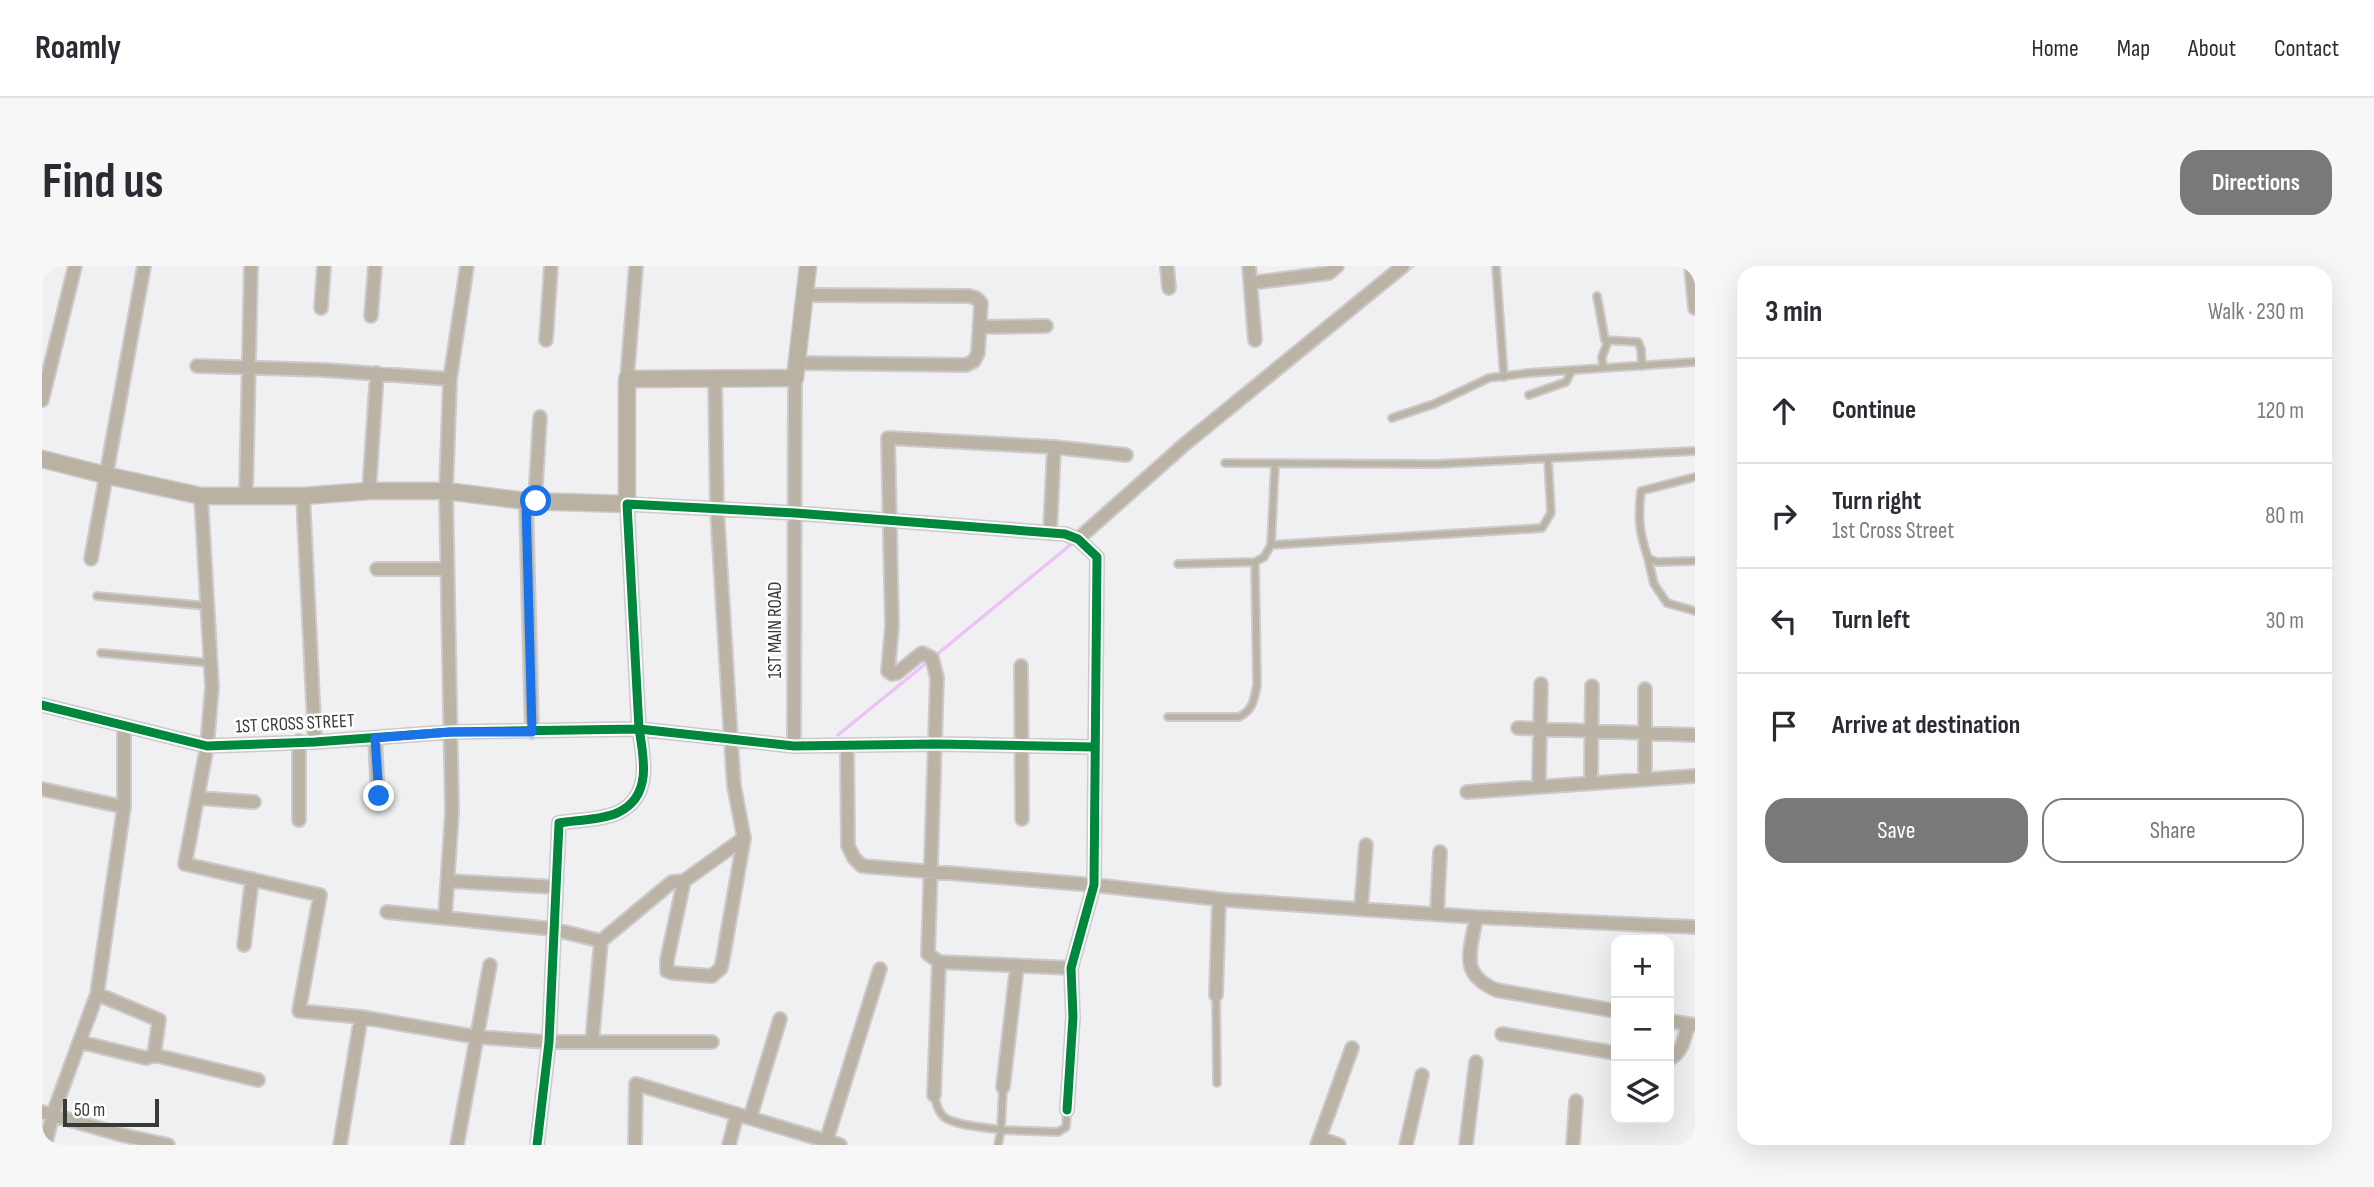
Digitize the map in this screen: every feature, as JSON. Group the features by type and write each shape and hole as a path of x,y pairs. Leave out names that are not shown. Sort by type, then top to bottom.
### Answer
{"street":[{"path":"42,400 75,266"},
{"path":"91,559 144,266"},
{"path":"246,495 251,266"},
{"path":"321,308 324,266"},
{"path":"371,316 375,266"},
{"path":"445,917 452,812 446,491 450,379 467,266"},
{"path":"546,340 551,266"},
{"path":"537,1145 549,1042 559,823 618,813 631,803 643,786 627,504 627,379 636,266"},
{"path":"796,371 808,266"},
{"path":"1167,266 1169,288"},
{"path":"1249,266 1255,340"},
{"path":"1251,283 1329,273 1338,266"},
{"path":"1078,539 1185,444 1403,266"},
{"path":"1691,266 1695,308"},
{"path":"627,379 715,378 796,371 966,365 974,361 978,353 981,303 976,298 805,295"},
{"path":"980,327 1046,327"},
{"path":"197,366 377,373 450,379"},
{"name":"1ST MAIN ROAD","path":"794,746 796,371"},
{"path":"369,491 377,373"},
{"path":"684,881 667,971 712,976 720,968 723,958 744,838 734,786 731,741 717,509 715,378"},
{"path":"532,732 531,501 540,417"},
{"path":"1071,968 939,962 928,954 937,678 932,658 922,653 897,673 888,671 892,626 888,438 1054,447 1126,455"},
{"path":"1049,533 1054,447"},
{"path":"42,459 201,496 446,491 531,501 795,513 1065,534 1078,539 1097,557 1094,885 1071,968 1073,1017 1067,1110"},
{"path":"201,496 212,687 208,746 185,864 320,895 299,1011 361,1017 477,1037 549,1042 712,1042"},
{"path":"303,496 315,742"},
{"path":"377,569 447,569"},
{"path":"1021,666 1022,819"},
{"path":"1539,779 1541,684"},
{"path":"1591,775 1592,687"},
{"path":"1645,689 1645,771"},
{"name":"1ST CROSS STREET","path":"42,705 208,746 315,742 450,732 639,729 794,746 936,744 1094,747"},
{"path":"45,1145 48,1113 80,1042 97,994 124,807 124,726"},
{"path":"1518,728 1695,735"},
{"path":"375,738 379,796"},
{"path":"299,741 299,820"},
{"path":"847,746 848,846 862,866 1094,885 1219,900 1476,917 1695,927"},
{"path":"1467,792 1695,776"},
{"path":"42,789 124,807"},
{"path":"198,797 254,802"},
{"path":"592,1042 601,941 672,882 684,881 744,838"},
{"path":"1361,909 1366,845"},
{"path":"1437,914 1440,852"},
{"path":"244,945 252,879"},
{"path":"448,881 555,887"},
{"path":"1216,995 1219,900"},
{"path":"387,912 553,929 601,941"},
{"path":"1476,917 1469,967 1474,977 1483,984 1496,990 1611,1010"},
{"path":"934,1095 939,962"},
{"path":"457,1145 490,965"},
{"path":"1003,1087 1017,966"},
{"path":"826,1143 880,969"},
{"path":"97,994 159,1020 154,1055"},
{"path":"340,1145 361,1017"},
{"path":"750,1118 780,1019"},
{"path":"1674,1022 1692,1025 1680,1051 1674,1057"},
{"path":"1502,1034 1611,1052"},
{"path":"80,1042 146,1058 154,1055 258,1080"},
{"path":"1339,1145 1319,1141 1352,1048"},
{"path":"1466,1145 1476,1062"},
{"path":"1406,1145 1422,1075"},
{"path":"635,1145 636,1084 840,1145"},
{"path":"1573,1145 1576,1101"},
{"path":"48,1113 121,1140 168,1145"},
{"path":"729,1145 737,1114"}],"lane":[{"path":"1496,266 1504,377"},
{"path":"1597,296 1604,337 1608,341 1638,342 1642,366"},
{"path":"1603,368 1602,357 1608,341"},
{"path":"1392,418 1434,404 1489,379 1572,370 1695,362"},
{"path":"1529,395 1566,382 1572,370"},
{"path":"1225,463 1437,464 1695,451"},
{"path":"1271,545 1542,528 1551,513 1548,459"},
{"path":"1178,564 1255,562 1264,557 1271,545 1275,464"},
{"path":"1695,477 1641,491 1638,517 1639,532 1654,584 1667,603 1695,611"},
{"path":"1648,558 1657,562 1695,561"},
{"path":"1168,717 1239,717 1248,713 1254,703 1257,685 1255,562"},
{"path":"97,596 208,606"},
{"path":"101,653 211,663"},
{"path":"1216,995 1217,1083"},
{"path":"998,1145 1003,1087"},
{"path":"934,1095 943,1116 952,1121 1001,1130 1058,1132 1066,1127 1067,1110"}],"waterway":[{"path":"1228,417 1413,266"},
{"path":"935,656 1075,541"},
{"path":"838,735 929,661"}],"cycle path":[{"path":"537,1145 549,1042 559,823 598,818 619,812 637,796 643,775 627,504 795,513 1065,534 1078,539 1097,557 1094,885 1071,968 1073,1017 1067,1110"},
{"path":"42,705 207,746 315,742 450,732 639,729 794,746 936,744 1094,747"}],"route":[{"path":"379,796 375,738 450,732 532,732 526,501 536,501"}]}
